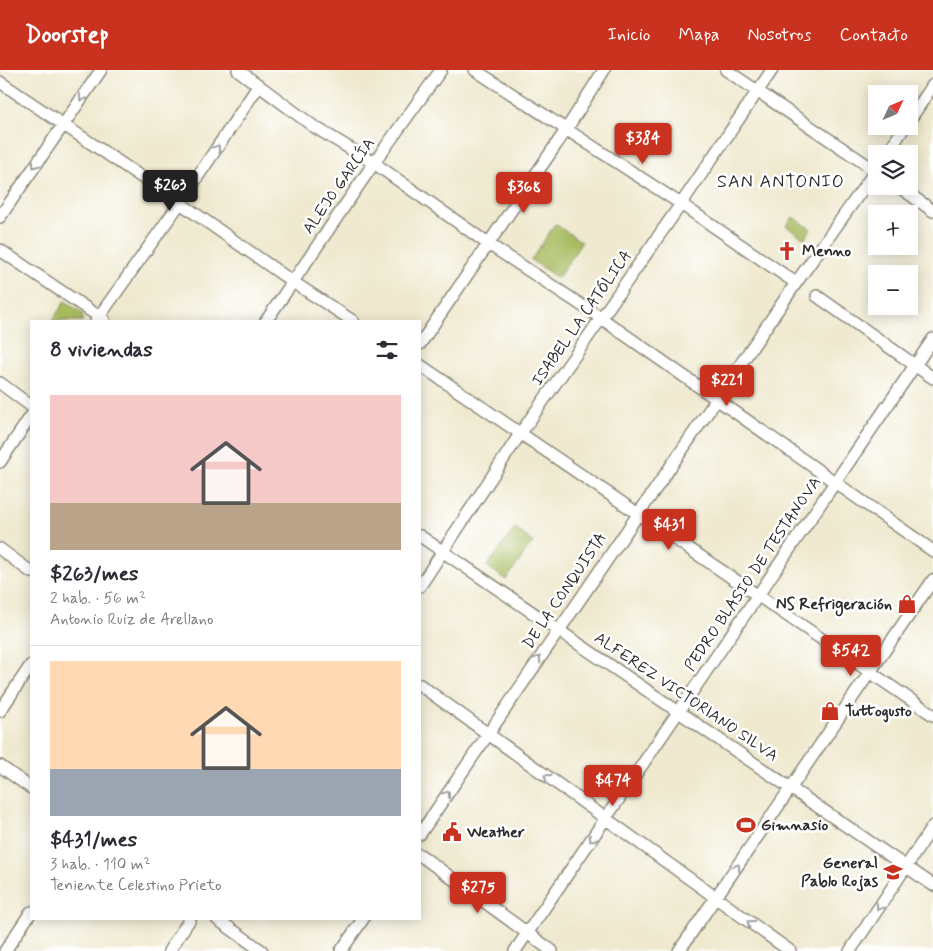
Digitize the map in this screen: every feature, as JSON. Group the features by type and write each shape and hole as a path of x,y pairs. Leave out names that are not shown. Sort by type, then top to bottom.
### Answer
{"street":[{"path":"0,217 101,70"},
{"path":"238,70 313,126 374,164 487,243 601,318 836,481 933,551"},
{"name":"ALEJO GARCÍA","path":"267,320 441,70"},
{"path":"475,70 680,204 796,283"},
{"path":"421,342 487,243 566,130 604,70"},
{"path":"726,70 868,165"},
{"name":"ISABEL LA CATÓLICA","path":"421,585 520,434 772,70"},
{"path":"0,82 351,320"},
{"path":"0,250 100,320 259,84"},
{"path":"918,108 933,85"},
{"name":"DE LA CONQUISTA","path":"421,833 716,398 868,181"},
{"path":"911,195 933,211"},
{"path":"817,296 933,378"},
{"name":"PEDRO BLASIO DE TESTANOVA","path":"515,951 933,338"},
{"path":"421,366 933,715"},
{"path":"0,383 30,405"},
{"path":"0,462 30,417"},
{"name":"ALFEREZ VICTORIANO SILVA","path":"421,537 933,885"},
{"path":"0,549 30,571"},
{"path":"680,951 933,580"},
{"path":"0,710 30,666"},
{"path":"421,686 790,951"},
{"path":"0,766 30,787"},
{"path":"850,951 933,826"},
{"path":"421,856 552,951"},
{"path":"4,951 30,913"},
{"path":"169,951 189,920"},
{"path":"218,920 262,951"},
{"path":"341,951 362,920"}],"green space":[{"path":"793,217 811,229 805,239 786,226"},
{"path":"555,224 582,242 558,278 531,260"},
{"path":"65,301 82,313 83,320 53,320"},
{"path":"515,528 533,542 506,580 487,566"}],"place":[{"name":"Menno","path":"787,251"},
{"name":"NS Refrigeración","path":"907,604"},
{"name":"Tuttogusto","path":"830,711"},
{"name":"Gimnasio","path":"746,825"},
{"name":"Weather","path":"452,832"},
{"name":"General Pablo Rojas","path":"893,872"}],"district":[{"name":"SAN ANTONIO","path":"781,182"}]}
